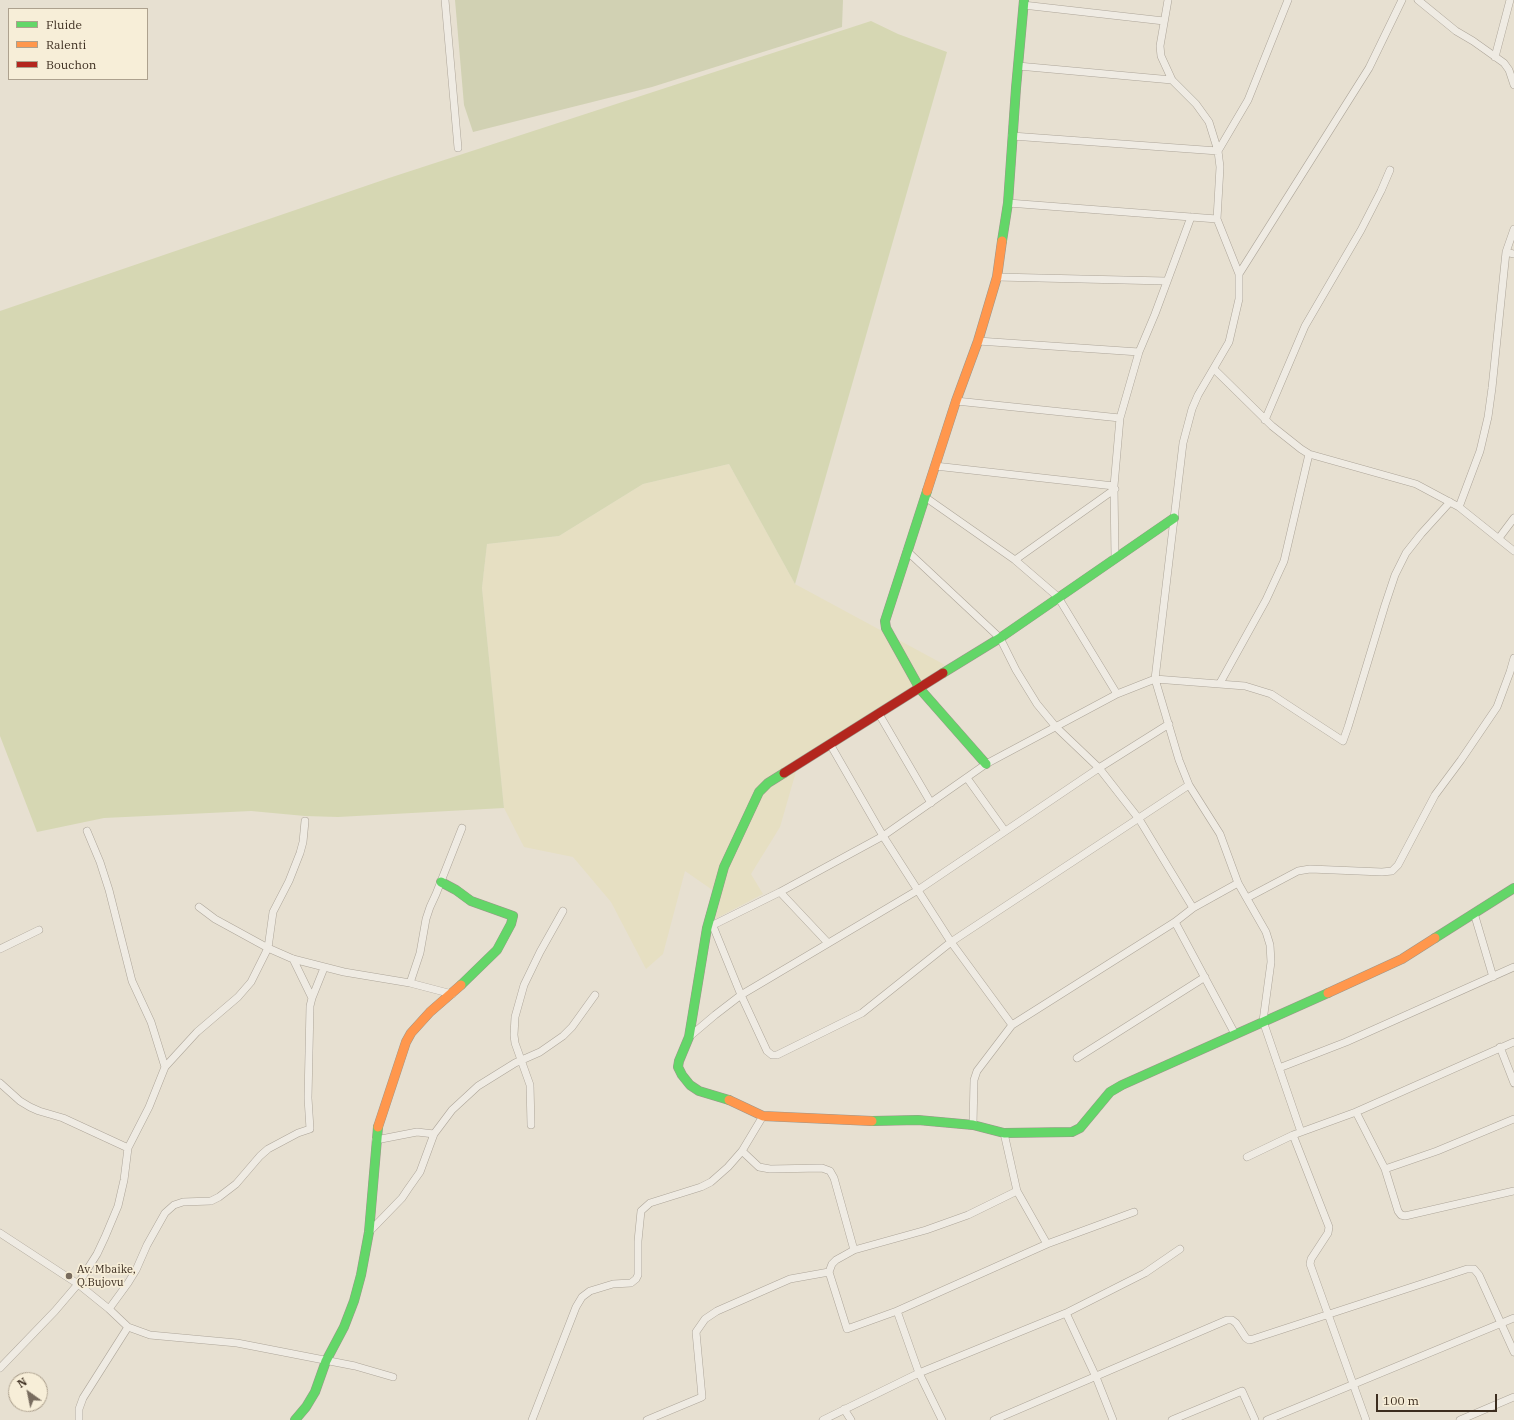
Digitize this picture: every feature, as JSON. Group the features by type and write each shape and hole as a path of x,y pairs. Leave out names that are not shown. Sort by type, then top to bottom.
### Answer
{"street":[{"path":"445,0 458,148"},
{"path":"1168,0 1160,46 1161,56 1172,80 1196,104 1209,122 1218,151 1220,167 1217,219 1239,274 1239,299 1229,342 1198,395 1192,409 1183,443 1155,679 1179,760 1189,785 1220,834 1238,883 1266,932 1270,945 1271,962 1263,1021 1301,1132"},
{"path":"1239,274 1369,68 1402,0"},
{"path":"1418,0 1456,31 1504,63 1509,70 1514,85"},
{"path":"1495,57 1510,0"},
{"path":"1218,151 1248,100 1285,1"},
{"path":"986,764 920,689 885,625 885,621 934,466 978,341 997,277 1008,203 1012,136 1024,2 1164,21"},
{"path":"1018,66 1172,80"},
{"path":"1012,136 1218,151"},
{"path":"1265,420 1305,326 1361,230 1390,170"},
{"path":"1008,203 1217,219"},
{"path":"1115,558 1114,487 1120,418 1139,352 1155,314 1190,217"},
{"path":"1458,507 1480,451 1488,417 1506,252 1514,229"},
{"path":"1506,252 1514,254"},
{"path":"997,277 1166,281"},
{"path":"978,341 1139,352"},
{"path":"1214,369 1265,420 1309,454 1416,484 1458,507 1514,551"},
{"path":"956,401 1120,418"},
{"path":"1220,683 1266,600 1284,561 1309,454"},
{"path":"934,466 1114,487"},
{"path":"1016,560 1114,487"},
{"path":"925,497 1016,560 1058,597 1117,694"},
{"path":"710,927 780,892 883,836 986,764 1117,694 1155,679 1245,686 1271,694 1343,741 1395,575 1406,553 1450,502"},
{"path":"1174,518 1000,638 768,783 759,792 724,867 710,927 689,1037 679,1061 678,1068 690,1085 700,1091 734,1102 764,1116 881,1121 918,1120 973,1125 1004,1133 1072,1132 1080,1128 1110,1092 1402,959 1514,888"},
{"path":"1499,538 1514,518"},
{"path":"907,551 1000,638 1016,670 1037,704 1056,727 1099,768 1139,819 1193,908"},
{"path":"1247,898 1298,871 1310,869 1382,872 1392,871 1398,865 1435,795 1461,760 1496,707 1514,658"},
{"path":"879,714 931,803"},
{"path":"689,1037 714,1015 742,995 918,890 1099,768 1169,724"},
{"path":"830,744 883,836 951,942 1012,1025"},
{"path":"967,778 1005,831"},
{"path":"710,927 767,1051 772,1055 776,1055 862,1012 951,942 1189,785"},
{"path":"0,1368 55,1311 78,1284 97,1254 106,1237 118,1206 124,1180 128,1148 149,1106 165,1067 197,1032 243,992 251,982 268,948 271,919 300,853 303,842 305,821"},
{"path":"410,983 420,953 426,919 462,828"},
{"path":"87,831 109,890 132,981 151,1022 165,1067"},
{"path":"295,1420 306,1407 315,1392 326,1361 344,1327 354,1301 361,1275 369,1232 378,1126 397,1068 411,1033 430,1012 452,994 497,950 511,924 513,916 471,901 456,890 441,882"},
{"path":"973,1125 974,1080 977,1071 1012,1025 1175,922 1193,908 1238,883"},
{"path":"780,892 828,943"},
{"path":"199,907 215,919 268,948 293,959 324,968 410,983 452,994"},
{"path":"531,1125 530,1085 514,1035 515,1017 517,1005 524,985 540,952 563,911"},
{"path":"1474,913 1494,976"},
{"path":"1175,922 1235,1034"},
{"path":"0,949 39,930"},
{"path":"293,959 312,998"},
{"path":"1279,1068 1346,1042 1514,967"},
{"path":"109,1309 136,1270 147,1245 165,1212 174,1205 183,1202 211,1201 219,1197 236,1184 268,1149 298,1133 310,1129 308,1098 310,1006 324,968"},
{"path":"1077,1058 1205,977"},
{"path":"369,1232 408,1190 420,1172 434,1134 448,1114 478,1086 521,1060 540,1052 563,1036 572,1027 595,994"},
{"path":"1247,1157 1293,1135 1356,1112 1514,1042"},
{"path":"1500,1048 1514,1083"},
{"path":"0,1083 20,1101 30,1107 56,1115 128,1148"},
{"path":"1356,1112 1385,1169 1398,1211 1401,1215 1405,1216 1514,1191"},
{"path":"532,1420 576,1307 582,1297 590,1291 613,1284 632,1283 636,1279 638,1275 640,1211 650,1203 701,1187 711,1182 728,1167 742,1151 764,1116"},
{"path":"1385,1169 1436,1151 1514,1119"},
{"path":"376,1140 417,1132 434,1134"},
{"path":"1004,1133 1017,1191 1047,1244"},
{"path":"1293,1135 1328,1228 1328,1233 1311,1259 1310,1264 1366,1420"},
{"path":"742,1151 759,1167 770,1169 822,1168 830,1171 834,1178 854,1250"},
{"path":"1017,1191 968,1215 926,1230 854,1250 836,1260 832,1264 829,1272 847,1329 897,1311 1047,1244 1134,1212"},
{"path":"0,1233 78,1284 109,1309 128,1327 160,1337 237,1343 355,1366 393,1377"},
{"path":"823,1420 919,1373 1066,1313 1145,1272 1180,1249"},
{"path":"994,1420 1227,1320 1232,1320 1236,1323 1249,1340 1467,1269 1474,1269 1479,1274 1514,1352"},
{"path":"647,1420 702,1397 696,1332 705,1319 717,1311 790,1279 829,1272"},
{"path":"897,1311 919,1373 942,1420"},
{"path":"1066,1313 1096,1377 1112,1420"},
{"path":"1267,1420 1514,1318"},
{"path":"79,1420 79,1409 83,1398 128,1327"},
{"path":"1172,1420 1242,1391 1255,1420"},
{"path":"1460,1420 1514,1397"},
{"path":"844,1409 851,1420"}],"shaded area":[{"path":"729,464 795,584 945,665 797,768 780,827 751,874 763,894 715,919 721,896 685,871 663,954 646,969 611,902 573,857 524,847 504,808 482,588 487,544 559,536 643,484"}],"green space":[{"path":"455,0 843,0 842,27 652,87 473,132 464,105"},
{"path":"871,21 898,34 947,52 795,584 729,464 643,484 559,536 487,544 482,588 504,808 338,817 305,816 251,811 104,818 37,832 0,736 0,311 389,178"}],"traffic: fast":[{"path":"1002,241 1008,203 1024,0"},
{"path":"927,491 885,621 886,628 920,689 986,764"},
{"path":"943,673 1000,638 1174,518"},
{"path":"729,1100 699,1091 690,1085 678,1067 679,1061 689,1037 707,928 724,867 759,792 768,783 784,773"},
{"path":"441,882 456,890 471,901 513,916 511,924 497,950 461,985"},
{"path":"1435,938 1514,888"},
{"path":"872,1121 918,1120 973,1125 1004,1133 1072,1132 1080,1128 1110,1092 1122,1085 1328,993"},
{"path":"295,1420 306,1407 315,1392 326,1361 344,1327 354,1301 361,1275 369,1232 378,1127"}],"traffic: slow":[{"path":"927,491 956,401 978,341 997,277 1002,241"},
{"path":"1328,993 1402,959 1435,938"},
{"path":"378,1127 406,1042 411,1033 430,1012 461,985"},
{"path":"729,1100 763,1116 872,1121"}],"traffic: jam":[{"path":"784,773 943,673"}],"place":[{"name":"Av. Mbaike, Q.Bujovu","path":"69,1276"}]}
